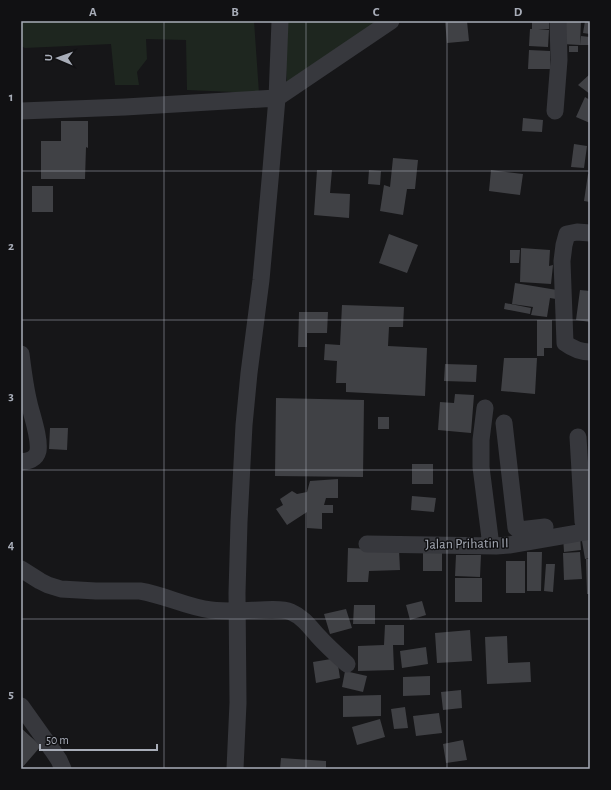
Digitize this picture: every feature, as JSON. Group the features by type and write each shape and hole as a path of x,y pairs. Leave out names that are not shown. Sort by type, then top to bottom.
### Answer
{"street":[{"path":"235,769 238,703 237,603 239,522 244,425 272,169 280,21"},
{"path":"21,111 125,107 277,98 391,21"},
{"path":"555,111 559,60 558,21"},
{"path":"590,233 577,232 567,234 562,261 565,343 574,350 590,352"},
{"path":"21,354 26,386 37,436 38,451 36,456 32,459 21,462"},
{"path":"485,408 481,440 481,467 491,546"},
{"path":"504,423 516,528 519,530 586,528 578,437"},
{"name":"Jalan Prihatin II","path":"367,544 509,545 586,528"},
{"path":"21,568 40,581 61,589 140,591 163,596 188,606 199,608 237,603 289,611 308,624 333,652 347,664"},
{"path":"21,706 59,760 63,769"}],"shaded area":[{"path":"21,21 254,21 259,93 187,90 186,40 146,39 147,59 137,72 139,85 115,85 111,44 25,48 21,46"},
{"path":"283,21 380,21 287,84"}],"building":[{"path":"445,21 467,21 469,41 447,43"},
{"path":"532,21 549,21 549,29 538,29 549,30 548,47 529,46"},
{"path":"563,21 581,21 580,45 562,44"},
{"path":"585,21 590,21 590,34 583,33"},
{"path":"581,36 590,37 590,45 580,45"},
{"path":"569,46 578,46 578,52 569,52"},
{"path":"529,50 550,51 550,69 528,69"},
{"path":"590,74 590,94 578,85"},
{"path":"585,97 590,100 590,123 576,117"},
{"path":"523,118 543,120 542,132 522,131"},
{"path":"61,121 88,121 88,148 86,147 85,179 41,179 41,141 61,141"},
{"path":"574,144 587,146 584,168 571,167"},
{"path":"393,158 418,160 415,189 407,189 403,215 380,211 384,185 390,187"},
{"path":"317,170 332,170 330,193 350,194 349,218 314,215"},
{"path":"369,170 381,171 380,185 368,184"},
{"path":"491,170 523,174 520,195 489,191"},
{"path":"588,174 590,174 590,202 584,201"},
{"path":"32,186 53,186 53,212 32,212"},
{"path":"389,234 418,245 407,273 379,263"},
{"path":"521,248 550,250 549,266 553,265 551,284 520,282"},
{"path":"510,250 520,250 519,263 510,263"},
{"path":"515,283 557,290 556,299 550,298 547,317 531,315 533,307 512,304"},
{"path":"580,290 590,291 590,322 576,320"},
{"path":"505,303 531,308 530,314 504,309"},
{"path":"342,305 404,307 403,327 389,327 388,346 427,348 425,396 346,392 346,383 336,383 337,361 324,360 325,344 340,345"},
{"path":"299,312 328,312 327,333 307,333 307,347 298,347"},
{"path":"537,320 552,320 552,348 544,348 544,356 537,356"},
{"path":"504,358 537,358 535,394 501,391"},
{"path":"445,364 477,365 476,382 444,381"},
{"path":"455,394 474,395 471,433 438,430 440,402 454,403"},
{"path":"276,398 364,400 363,477 275,476"},
{"path":"378,417 389,417 389,429 378,429"},
{"path":"50,428 68,428 67,450 49,449"},
{"path":"412,464 433,464 433,484 412,484"},
{"path":"338,479 338,498 326,498 324,505 333,505 333,513 322,513 322,529 307,528 307,512 287,525 276,509 283,505 280,499 292,491 297,494 307,492 310,481"},
{"path":"412,496 436,498 434,512 411,510"},
{"path":"590,534 590,558 585,559 581,535"},
{"path":"580,535 581,550 564,552 563,536"},
{"path":"348,548 399,550 400,570 369,571 368,582 347,582"},
{"path":"423,550 442,550 442,571 423,571"},
{"path":"527,552 542,552 541,591 527,591"},
{"path":"580,552 582,579 564,580 563,553"},
{"path":"456,555 481,555 480,577 455,576"},
{"path":"586,559 590,559 590,594 587,594"},
{"path":"506,561 525,561 525,593 506,593"},
{"path":"546,564 555,564 553,592 544,591"},
{"path":"455,578 482,578 482,602 455,602"},
{"path":"422,601 426,615 410,620 406,605"},
{"path":"354,605 375,605 375,624 353,624"},
{"path":"346,609 352,628 330,634 324,614"},
{"path":"385,625 404,625 404,645 393,645 394,670 358,671 358,646 384,645"},
{"path":"470,630 472,661 437,663 435,633"},
{"path":"507,636 508,663 530,662 531,682 487,684 485,637"},
{"path":"426,647 428,664 402,668 400,651"},
{"path":"337,658 340,678 316,683 313,662"},
{"path":"345,671 367,676 363,692 342,687"},
{"path":"430,676 430,695 403,696 403,677"},
{"path":"461,690 462,708 443,710 441,692"},
{"path":"381,695 381,716 343,717 343,696"},
{"path":"405,707 408,728 394,729 391,709"},
{"path":"439,713 442,733 416,736 413,716"},
{"path":"380,719 385,737 357,745 352,727"},
{"path":"21,728 41,746 21,769"},
{"path":"463,740 467,760 446,763 443,744"},
{"path":"281,758 326,761 326,769 280,769"}]}
